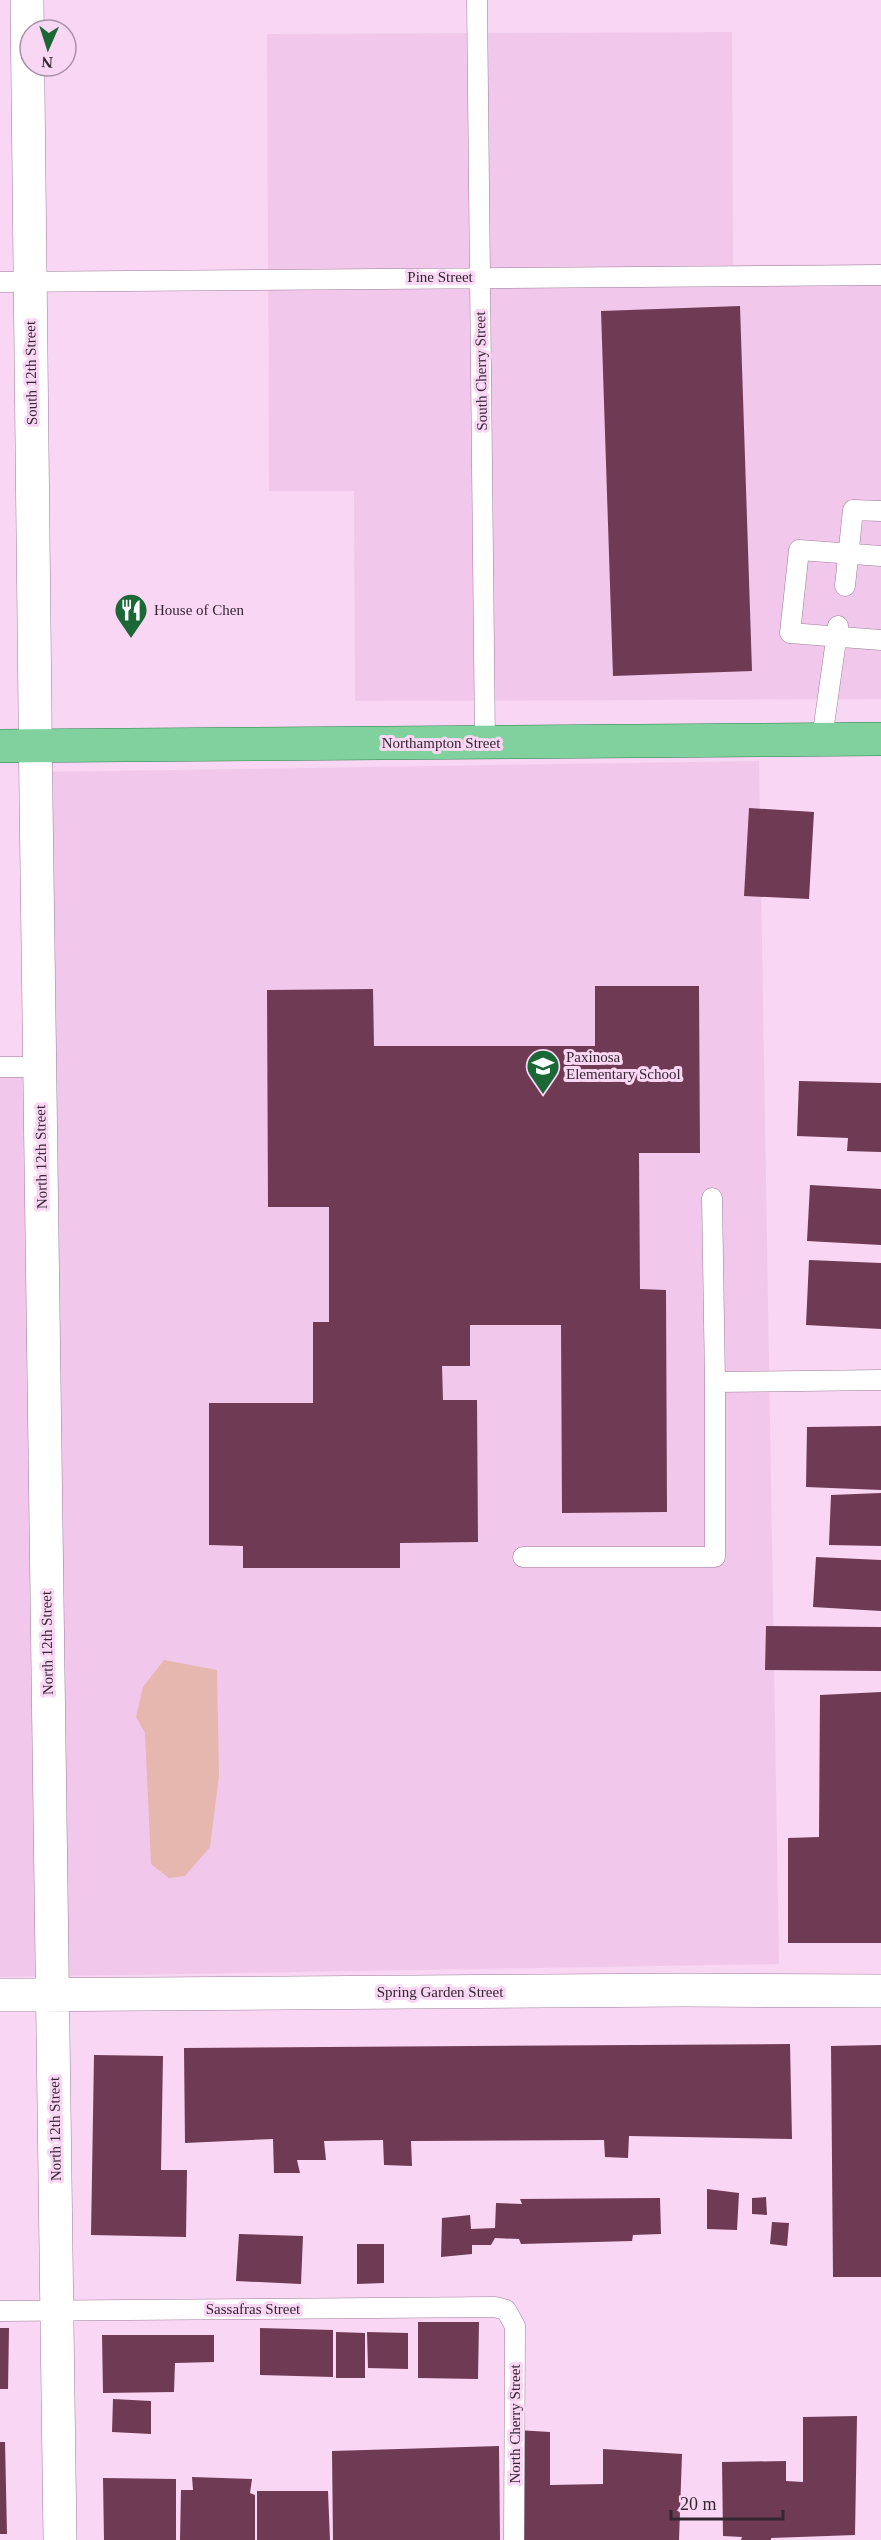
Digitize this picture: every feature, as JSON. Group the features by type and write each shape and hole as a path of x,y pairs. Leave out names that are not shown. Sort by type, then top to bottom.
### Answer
{"main road":[{"name":"Northampton Street","path":"0,746 881,739"}],"street":[{"name":"South 12th Street","path":"27,0 15,281 35,746"},
{"name":"North 12th Street","path":"35,746 60,2540"},
{"name":"Spring Garden Street","path":"0,1995 685,1990 881,1991"}],"lane":[{"name":"South Cherry Street","path":"477,0 485,742"},
{"name":"Pine Street","path":"15,281 881,275"},
{"path":"845,586 850,554 852,510 881,511"},
{"path":"881,556 799,550 790,633 837,631 881,640"},
{"path":"822,739 837,631"},
{"path":"0,1067 40,1067"},
{"path":"523,1557 715,1557 715,1382 711,1198"},
{"path":"715,1382 881,1380"},
{"name":"Sassafras Street","path":"0,2311 483,2307 506,2310"},
{"name":"North Cherry Street","path":"506,2310 515,2326 514,2540"}],"shaded area":[{"path":"732,32 733,265 881,264 881,699 355,701 354,491 269,491 267,34"},
{"path":"759,761 779,1964 0,1977 0,1072 41,1072 37,772"},
{"path":"164,1660 217,1670 219,1776 210,1847 185,1876 169,1878 151,1864 145,1733 136,1717 143,1687"}],"building":[{"path":"740,306 752,671 613,676 601,311"},
{"path":"749,808 814,812 809,899 744,896"},
{"path":"595,986 699,986 700,1153 639,1153 640,1289 666,1290 667,1512 562,1513 561,1325 470,1325 470,1366 442,1366 443,1400 477,1400 478,1542 400,1543 400,1568 243,1568 243,1546 209,1545 209,1403 313,1403 313,1322 329,1322 329,1207 268,1207 267,990 373,989 374,1046 595,1046"},
{"path":"799,1081 881,1083 881,1152 847,1151 848,1138 797,1136"},
{"path":"810,1185 881,1189 881,1245 807,1241"},
{"path":"809,1260 881,1263 881,1329 806,1325"},
{"path":"881,1426 881,1490 806,1487 807,1427"},
{"path":"881,1493 881,1546 829,1545 831,1495"},
{"path":"816,1557 881,1560 881,1611 813,1607"},
{"path":"766,1626 881,1627 881,1671 765,1670"},
{"path":"881,1692 881,1943 788,1943 788,1838 819,1837 820,1695"},
{"path":"790,2044 792,2139 629,2136 628,2158 605,2157 604,2140 411,2141 412,2166 384,2165 383,2140 324,2141 326,2160 297,2160 300,2173 274,2173 273,2139 185,2143 184,2048"},
{"path":"881,2045 881,2277 833,2277 831,2046"},
{"path":"94,2055 163,2056 161,2170 187,2170 186,2237 91,2235"},
{"path":"707,2189 739,2193 737,2230 707,2229"},
{"path":"766,2197 767,2215 752,2214 752,2198"},
{"path":"660,2198 661,2234 633,2235 632,2241 521,2244 519,2239 495,2238 491,2245 472,2245 472,2254 441,2257 442,2218 470,2215 471,2229 495,2228 496,2203 522,2204 520,2199"},
{"path":"772,2222 789,2223 787,2246 770,2244"},
{"path":"239,2234 303,2236 301,2284 236,2281"},
{"path":"357,2244 384,2244 384,2283 357,2284"},
{"path":"418,2322 479,2322 478,2379 418,2378"},
{"path":"0,2328 9,2328 8,2389 0,2389"},
{"path":"260,2328 333,2330 333,2377 260,2375"},
{"path":"336,2332 365,2333 365,2378 336,2378"},
{"path":"367,2332 408,2333 408,2369 368,2368"},
{"path":"102,2335 214,2335 214,2362 175,2363 174,2392 103,2393"},
{"path":"113,2399 151,2401 151,2434 112,2432"},
{"path":"857,2416 855,2535 771,2538 771,2540 741,2540 742,2537 723,2536 722,2462 786,2461 786,2481 803,2482 803,2417"},
{"path":"517,2430 550,2432 550,2485 603,2484 603,2449 682,2454 679,2540 518,2540"},
{"path":"0,2442 5,2442 7,2534 0,2534"},
{"path":"499,2446 500,2540 333,2540 332,2451"},
{"path":"192,2477 252,2479 250,2493 255,2495 255,2540 180,2540 181,2490 193,2490"},
{"path":"103,2478 176,2479 176,2540 104,2540"},
{"path":"257,2491 328,2491 330,2540 257,2540"}],"place":[{"name":"House of Chen","path":"131,639"},
{"name":"Paxinosa Elementary School","path":"543,1095"}]}
